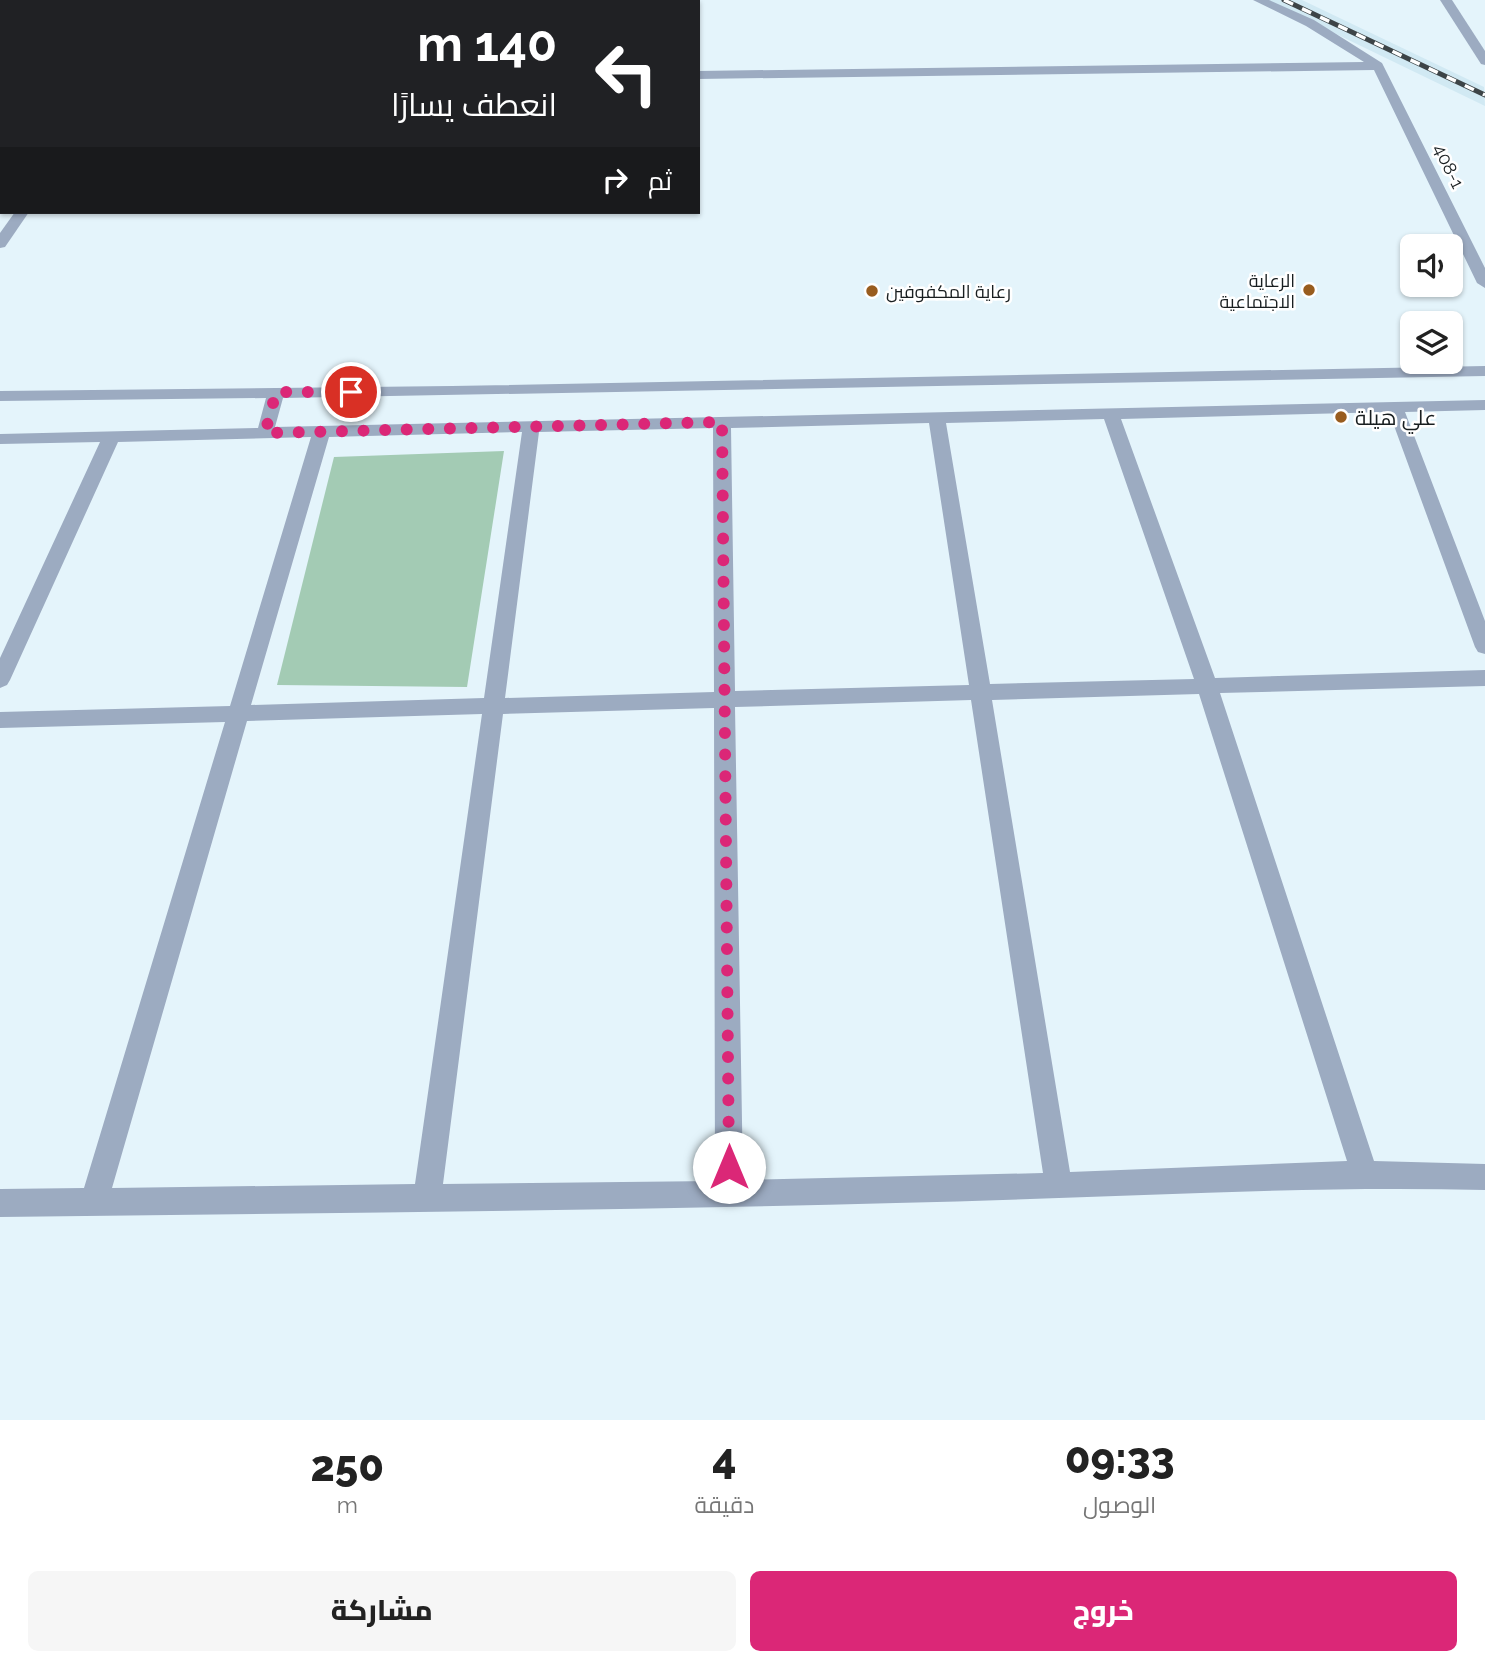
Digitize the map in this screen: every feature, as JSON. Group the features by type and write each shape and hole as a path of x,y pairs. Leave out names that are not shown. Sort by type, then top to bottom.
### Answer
{"street":[{"path":"1259,0 1310,23 1378,66"},
{"path":"1446,0 1485,61"},
{"path":"700,75 1378,66"},
{"name":"408-1","path":"1378,66 1485,283"},
{"path":"0,244 21,214"},
{"path":"0,396 1485,370"},
{"path":"265,433 276,392"},
{"path":"0,439 1485,405"},
{"path":"1395,407 1485,647"},
{"path":"1111,415 1207,685 1365,1174"},
{"path":"937,418 1059,1186"},
{"path":"722,422 729,1194"},
{"path":"427,1198 531,426"},
{"path":"94,1202 321,431"},
{"path":"0,680 112,436"},
{"path":"0,720 1485,678"},
{"path":"0,1203 729,1194 1059,1186 1365,1174 1485,1177"}],"shaded area":[{"path":"1266,0 1302,0 1484,87 1485,106"}],"green space":[{"path":"504,451 467,687 277,685 334,457"}],"railway":[{"path":"1284,0 1485,95"}],"place":[{"name":"الرعاية الاجتماعية","path":"1309,290"},
{"name":"رعاية المكفوفين","path":"872,291"},
{"name":"علي هيلة","path":"1341,417"}],"route":[{"path":"351,392 276,392 265,433 722,422 729,1167"}]}
